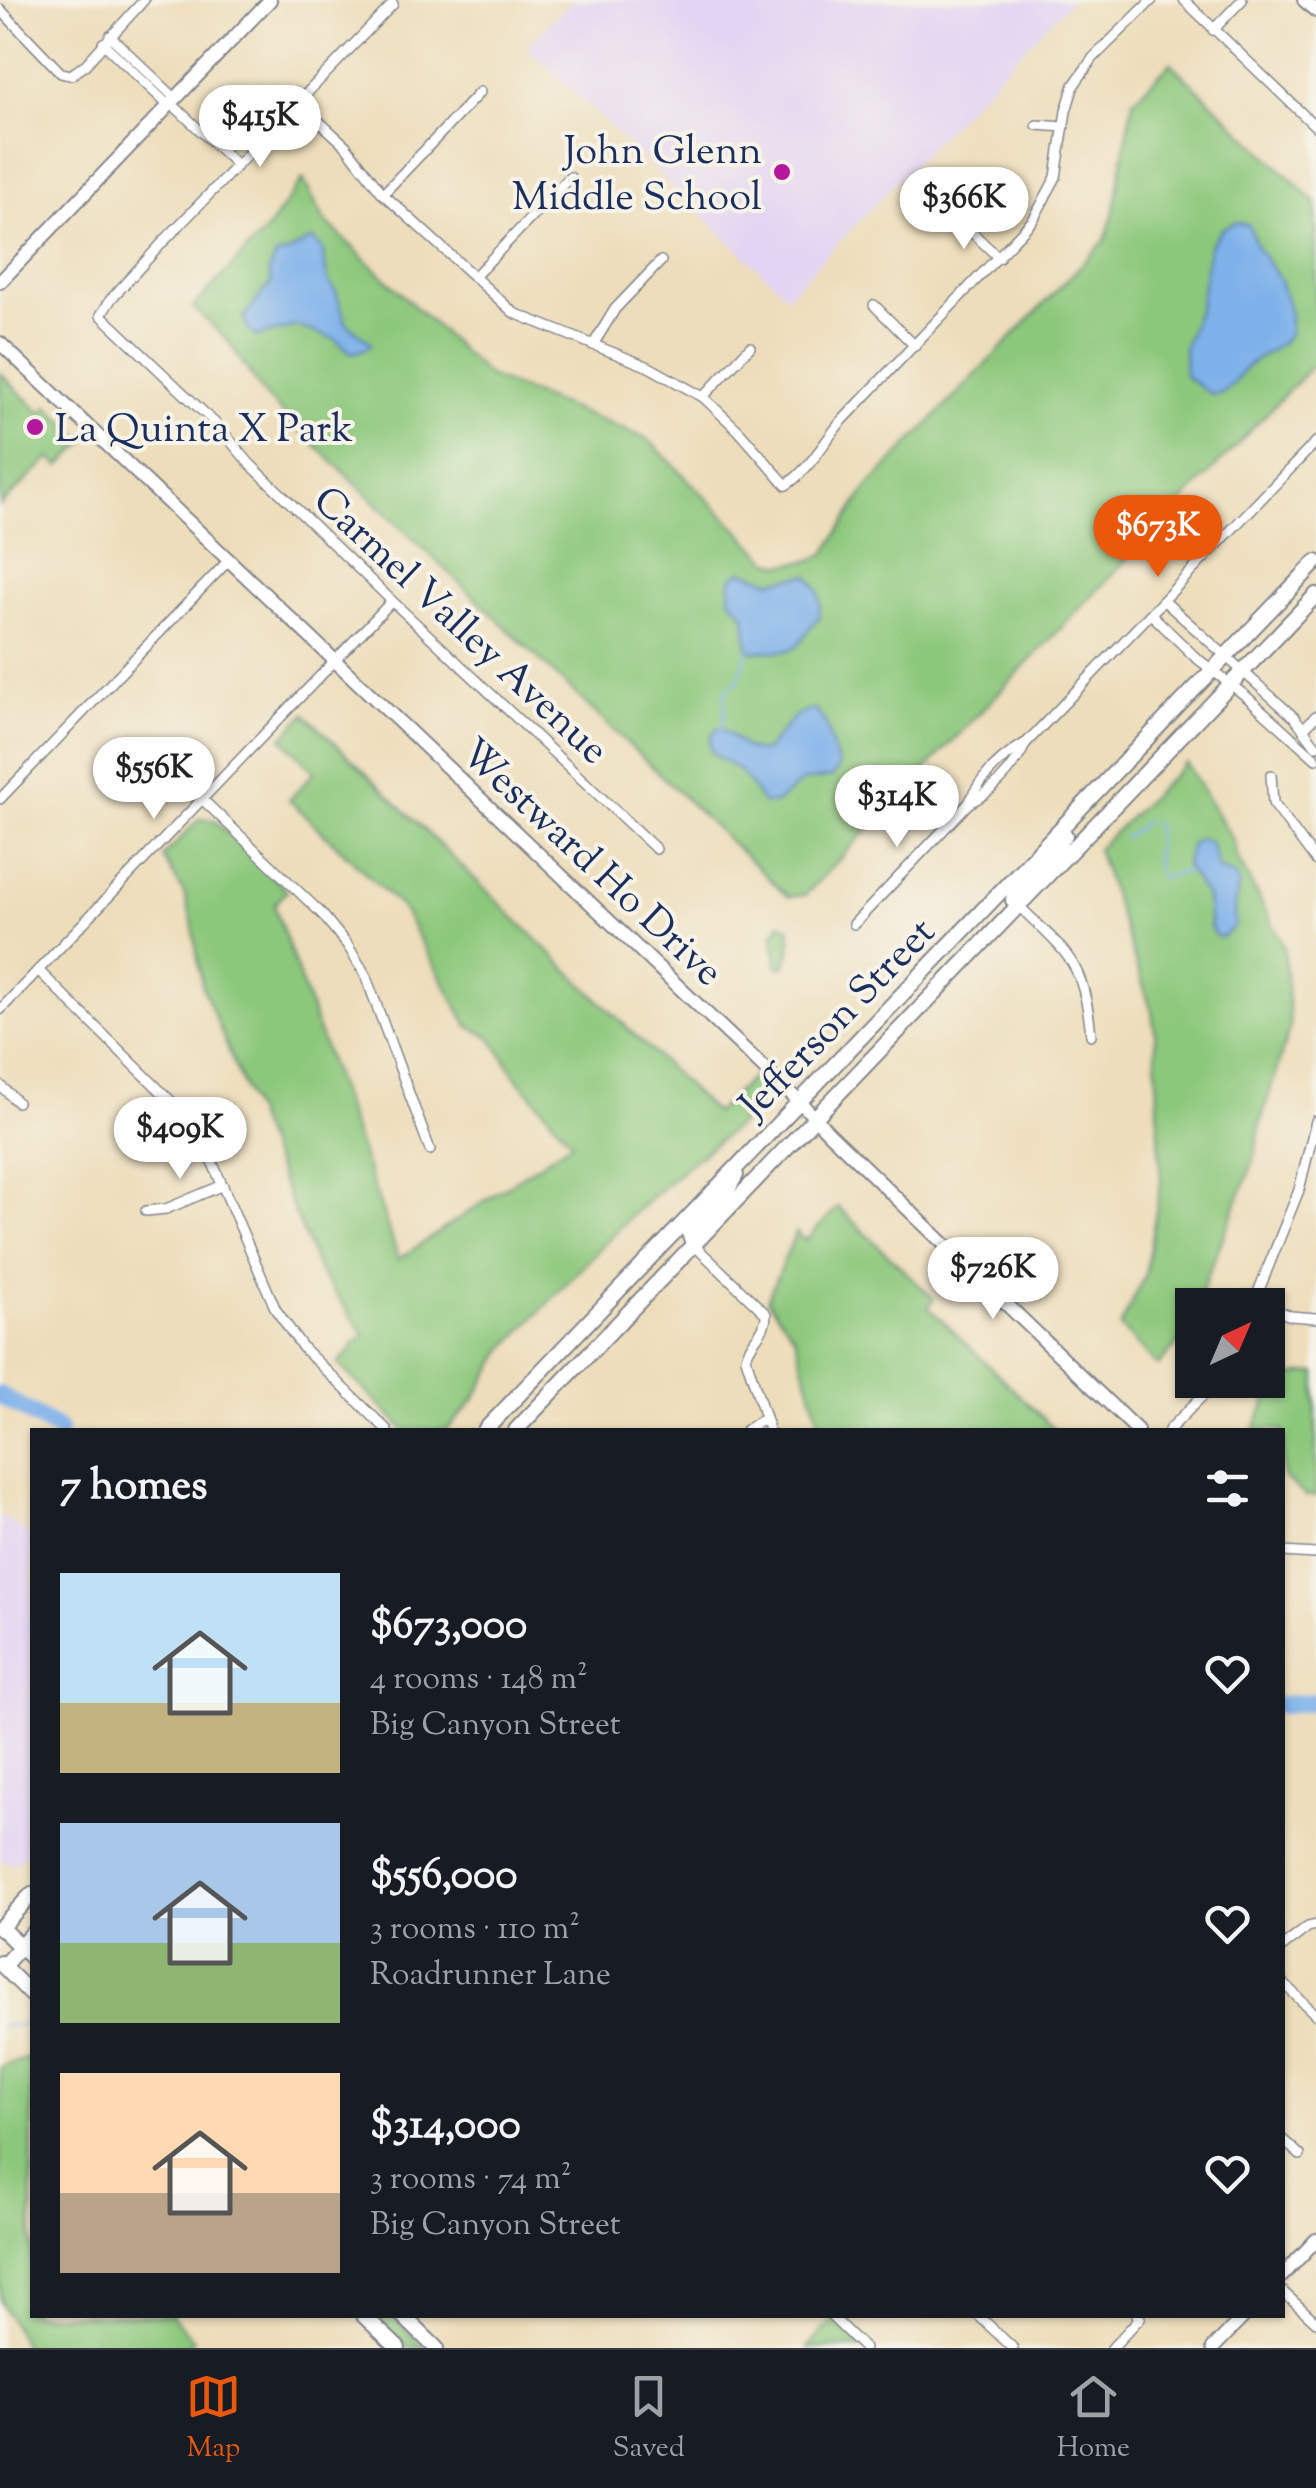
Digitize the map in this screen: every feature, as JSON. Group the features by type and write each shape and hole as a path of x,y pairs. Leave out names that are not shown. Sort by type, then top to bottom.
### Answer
{"main road":[{"name":"Jefferson Street","path":"487,1428 1316,562"},
{"name":"Jefferson Street","path":"518,1428 1316,595"},
{"path":"1018,906 1014,894 1052,854 1088,801"},
{"path":"694,1244 690,1232 725,1195 746,1157"},
{"path":"30,1896 0,1928 30,1956"},
{"path":"30,1936 1,1966 30,1993"},
{"path":"367,2318 398,2348"},
{"path":"405,2318 436,2348"}],"street":[{"path":"0,9 61,73 70,76 144,0"},
{"path":"0,282 270,0"},
{"path":"298,102 346,146 383,194 514,313 649,367 703,397 786,485 804,474 840,423 1033,220 1052,187 1074,85 1093,58 1152,0"},
{"path":"1184,0 1316,128"},
{"path":"1213,30 1242,0"},
{"path":"1304,0 1316,11"},
{"path":"107,39 238,165 392,4"},
{"path":"383,194 480,92"},
{"path":"1036,124 1064,127"},
{"name":"Carmel Valley Avenue","path":"238,165 111,299 102,315 392,601 656,848"},
{"path":"474,278 570,177"},
{"path":"956,217 999,258"},
{"path":"593,344 614,309 661,260"},
{"path":"874,305 915,346"},
{"name":"Westward Ho Drive","path":"0,344 800,1102 1135,1428"},
{"path":"703,397 750,347"},
{"path":"854,924 968,804 984,796 1017,762 1027,742 1316,442"},
{"path":"0,799 228,560"},
{"path":"0,1010 392,601"},
{"path":"1164,601 1304,729 1316,746"},
{"path":"1151,614 1316,758"},
{"path":"1304,729 1316,716"},
{"path":"1270,775 1273,803 1316,861"},
{"path":"203,800 322,914 348,946 365,974 430,1150"},
{"path":"1018,906 1073,960 1087,996 1091,1035"},
{"path":"38,970 188,1118 223,1185 276,1310 303,1348 385,1428"},
{"path":"0,1085 17,1102"},
{"path":"1265,1288 1300,1190 1316,1121"},
{"path":"146,1212 166,1209 223,1185"},
{"path":"694,1244 766,1314 764,1328 748,1348 746,1358 768,1428"},
{"path":"1285,1314 1316,1318"},
{"path":"1171,1428 1200,1398"},
{"path":"749,1428 765,1418"},
{"path":"1285,1552 1316,1554"},
{"path":"1285,1945 1316,1925"},
{"path":"1285,1985 1316,2015"},
{"path":"1285,2142 1300,2155"},
{"path":"1285,2273 1316,2240"},
{"path":"1285,2293 1316,2322"},
{"path":"833,2318 864,2348"},
{"path":"981,2318 1013,2348"},
{"path":"1112,2348 1137,2318"},
{"path":"1213,2348 1242,2318"}],"shaded area":[{"name":"John Glenn Middle School","path":"572,0 1071,0 787,296 527,47"},
{"path":"0,1515 30,1535 30,1852 14,1864 0,1861"}],"green space":[{"path":"1171,63 1316,203 1316,362 805,895 788,897 285,416 263,393 228,341 193,307 269,227 303,179 325,221 488,376 648,439 768,560 782,565 812,560 825,554 866,489 1105,240 1133,100"},
{"name":"La Quinta X Park","path":"0,373 41,413 48,406 85,442 60,466 50,458 0,506"},
{"path":"305,714 715,1113 754,1076 775,1096 632,1215 504,1349 473,1401 449,1428 403,1428 338,1364 364,1334 318,1270 202,985 184,893 163,857 199,819 214,820 287,891 274,905 399,1259 572,1142 517,1078 491,1037 469,1027 402,908 289,800 314,772 282,738"},
{"path":"1186,763 1234,842 1236,855 1284,946 1290,1026 1261,1121 1254,1160 1203,1288 1175,1288 1175,1347 1158,1366 1120,1327 1145,1275 1161,1182 1155,1034 1152,1011 1097,849"},
{"path":"780,923 789,927 791,943 788,959 781,968 777,966 773,936"},
{"path":"838,1207 934,1299 928,1307 1053,1428 821,1428 795,1337 767,1300 796,1232 805,1241"},
{"path":"1316,1373 1316,1496 1306,1496 1285,1479 1285,1428 1255,1428 1268,1398 1285,1398 1285,1379"},
{"path":"30,2058 30,2318 174,2318 194,2340 186,2348 25,2348 0,2301 0,2067"},
{"path":"377,2318 393,2318 425,2348 408,2348"},
{"path":"834,2319 864,2348 807,2348"}],"water":[{"path":"1236,222 1249,225 1257,247 1279,278 1290,314 1290,333 1250,364 1229,387 1212,395 1185,376 1184,348 1200,304 1210,245 1223,228"},
{"path":"312,239 322,248 328,281 336,292 346,323 371,343 368,348 352,353 335,339 296,326 256,337 248,330 244,317 271,283 269,270 276,256"},
{"path":"742,571 771,581 807,575 815,585 820,600 819,618 794,648 753,652 748,647 745,615 730,598 731,579"},
{"path":"814,709 825,722 839,767 832,777 803,781 776,803 765,804 742,774 710,749 711,736 718,728 750,750 765,751 795,716"},
{"path":"1200,839 1210,842 1218,869 1234,875 1239,884 1235,926 1222,937 1216,936 1210,927 1207,898 1185,866 1192,843"}],"waterway":[{"path":"721,729 725,691 738,681 749,648"},
{"path":"1124,838 1145,822"},
{"path":"1153,822 1159,876 1187,871"},
{"path":"0,1395 56,1428"},
{"path":"1285,1705 1316,1702"},
{"path":"0,2027 30,2023"}],"place":[{"name":"John Glenn Middle School","path":"782,172"},
{"name":"La Quinta X Park","path":"35,427"}]}
